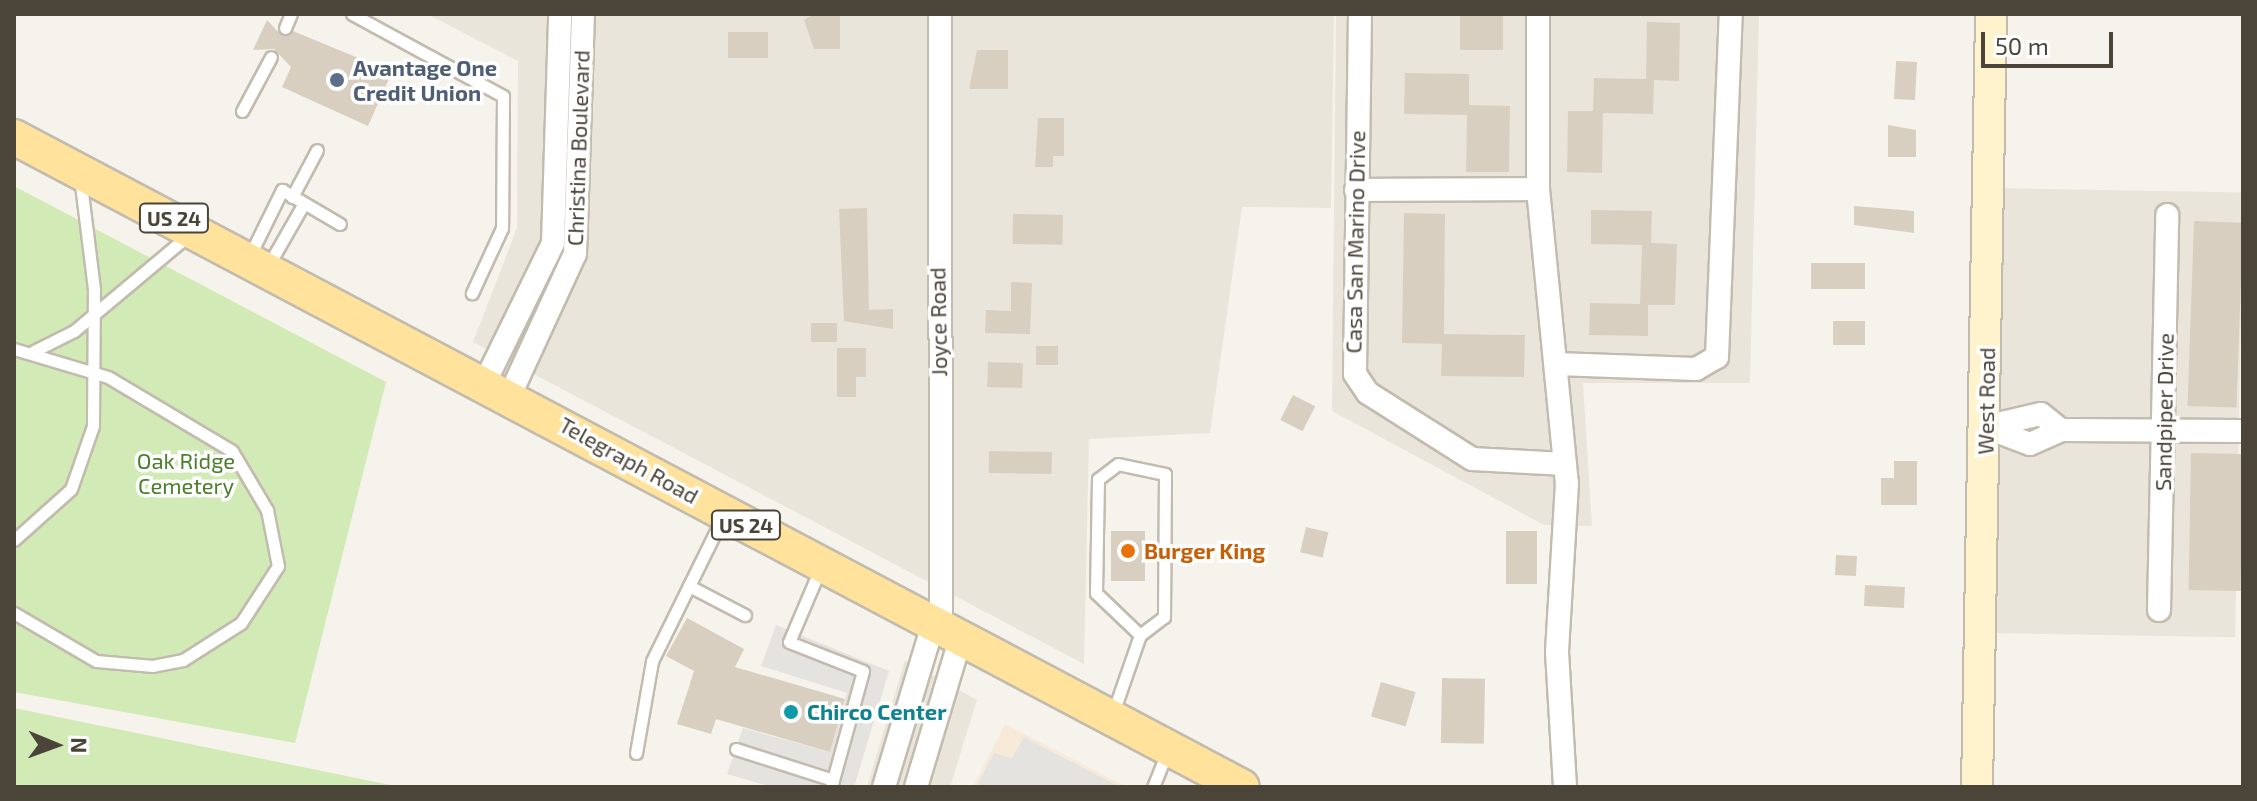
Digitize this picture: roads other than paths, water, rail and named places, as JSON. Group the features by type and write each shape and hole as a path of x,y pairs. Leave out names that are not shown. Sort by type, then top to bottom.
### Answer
{"main road":[{"name":"Telegraph Road","path":"14,137 196,229 945,632 1169,747 1210,779 1242,787"}],"street":[{"name":"Christina Boulevard","path":"498,389 566,281 579,222 570,92 560,14"},
{"name":"Christina Boulevard","path":"498,389 543,272 555,223 570,92 583,14"},
{"name":"Joyce Road","path":"940,14 945,632"},
{"name":"Casa San Marino Drive","path":"1360,14 1353,360 1361,386 1472,459 1565,464"},
{"path":"1538,14 1538,189 1565,464 1557,652 1565,787"},
{"path":"1557,364 1696,369 1717,357 1731,14"},
{"name":"West Road","path":"1977,787 1991,14"},
{"path":"1356,190 1538,189"},
{"name":"Sandpiper Drive","path":"2159,610 2167,215"},
{"name":"Christina Boulevard","path":"543,272 566,281"},
{"path":"1985,427 2041,414 2061,430 2243,431"},
{"path":"884,787 945,632"},
{"path":"916,787 945,632"}],"lane":[{"path":"285,28 291,14"},
{"path":"352,14 503,96 502,228 472,293"},
{"path":"242,111 271,57"},
{"path":"258,262 317,150"},
{"path":"14,540 71,489 93,426 88,372 92,315 79,169"},
{"path":"292,197 340,224"},
{"path":"258,262 292,197"},
{"path":"34,351 92,315 196,229"},
{"path":"14,349 34,351 88,372 175,413 232,451 267,510 278,566 241,623 183,660 153,666 96,661 14,613"},
{"path":"1111,717 1140,635 1164,617 1165,474 1118,464 1098,479 1096,593 1140,635"},
{"path":"636,753 652,661 725,513"},
{"path":"736,749 832,783 863,671 789,642 821,565"},
{"path":"689,586 745,615"},
{"path":"1153,787 1169,747"}],"place":[{"name":"Avantage One Credit Union","path":"337,80"},
{"name":"Burger King","path":"1128,551"},
{"name":"Chirco Center","path":"791,712"}],"park label":[{"name":"Oak Ridge Cemetery","path":"186,472"}]}
